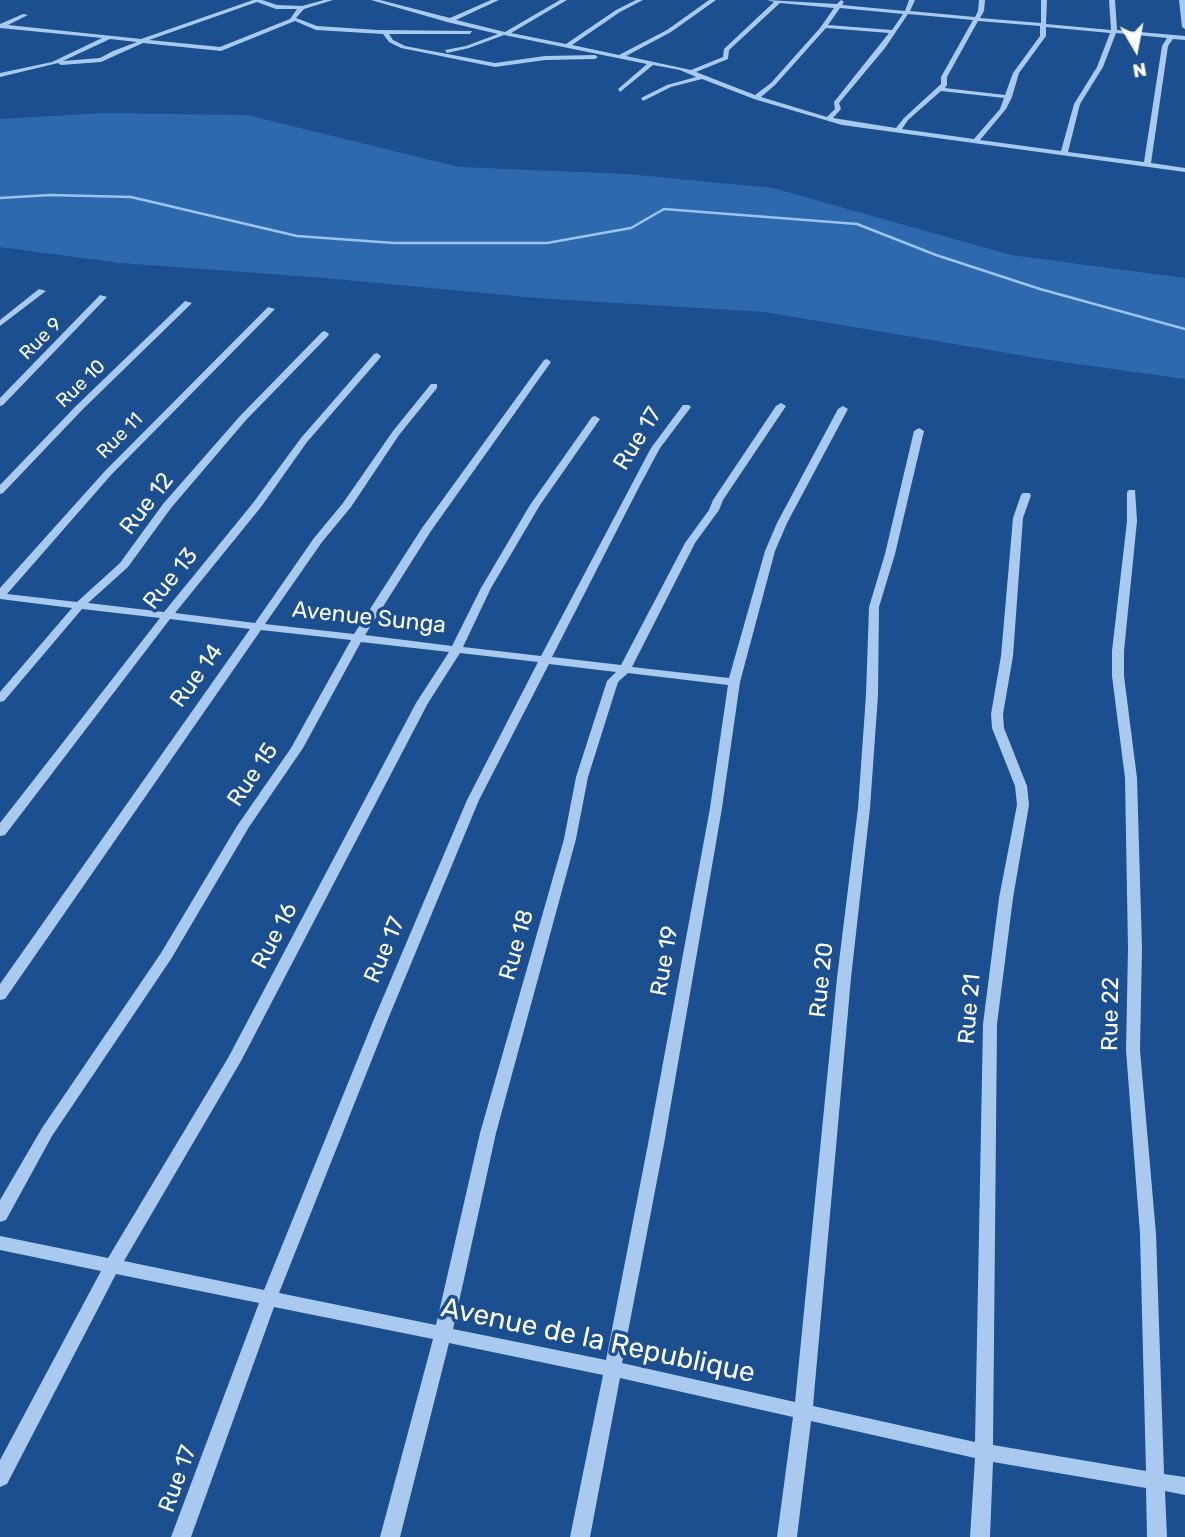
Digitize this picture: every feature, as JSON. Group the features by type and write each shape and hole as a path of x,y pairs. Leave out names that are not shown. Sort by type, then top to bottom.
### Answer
{"street":[{"path":"0,75 54,63 101,60 115,52 258,0 276,7 302,8 330,0"},
{"path":"374,0 450,21 598,55"},
{"path":"424,32 496,0"},
{"path":"436,52 484,42 564,0"},
{"path":"567,46 618,11 640,0"},
{"path":"621,56 669,32 713,0"},
{"path":"770,0 1185,38"},
{"path":"757,99 825,26 842,0"},
{"path":"828,120 838,109 836,103 883,47 912,0"},
{"path":"898,131 906,119 939,89 977,19 982,0"},
{"path":"976,141 1003,109 1016,73 1043,36 1044,0"},
{"path":"1064,152 1077,104 1100,67 1114,32 1112,0"},
{"path":"1182,0 1185,27"},
{"path":"402,6 414,1"},
{"path":"692,72 726,58 726,51 778,1"},
{"path":"293,20 292,17 302,8"},
{"path":"4,26 25,15"},
{"path":"4,26 225,49 293,20 316,28 385,32 502,33"},
{"path":"825,26 892,32"},
{"path":"385,32 391,41 403,47 495,65 545,58 621,56 692,72 757,99 828,120 1185,170"},
{"path":"476,32 484,42"},
{"path":"1147,164 1166,46 1171,37"},
{"path":"54,63 108,38"},
{"path":"576,67 598,55"},
{"path":"620,90 652,63"},
{"path":"643,99 669,86 702,77"},
{"path":"939,89 1009,97"},
{"path":"0,324 42,291"},
{"name":"Rue 9","path":"0,402 103,297"},
{"name":"Rue 10","path":"0,491 79,408 188,303"},
{"name":"Rue 11","path":"0,595 108,473 271,309"},
{"name":"Rue 12","path":"0,699 80,605 124,565 167,506 243,418 325,334"},
{"name":"Rue 13","path":"0,832 166,617 257,505 304,440 377,356"},
{"name":"Rue 15","path":"0,1215 41,1142 166,956 243,827 297,748 358,637 426,530 547,362"},
{"name":"Rue 14","path":"0,995 318,540 347,505 396,433 434,386"},
{"name":"Rue 18","path":"390,1537 443,1334 488,1133 570,839 582,777 613,681 625,669 690,543 781,406"},
{"name":"Rue 17","path":"181,1537 269,1298 429,902 483,779 621,517 632,491 656,448 686,407"},
{"name":"Rue 19","path":"580,1537 716,808 734,682 770,551 782,523 843,409"},
{"name":"Rue 16","path":"0,1478 113,1266 228,1072 399,744 456,648 486,588 535,505 595,419"},
{"name":"Rue 20","path":"787,1537 803,1412 844,978 863,820 872,695 874,607 890,554 919,431"},
{"name":"Rue 22","path":"1132,492 1132,521 1118,651 1118,676 1131,778 1135,949 1133,1050 1148,1234 1157,1537"},
{"name":"Rue 21","path":"980,1537 984,1452 990,1024 1006,898 1023,805 1021,786 998,728 997,714 1007,656 1018,518 1026,495"},
{"name":"Avenue Sunga","path":"0,595 257,628 456,648 734,682"},
{"name":"Avenue de la Republique","path":"0,1243 613,1369 984,1452 1185,1486"}],"shaded area":[{"path":"104,113 247,115 459,167 626,174 773,188 1011,255 1185,278 1185,379 1042,359 765,312 536,298 325,278 120,263 0,247 0,119"}],"waterway":[{"path":"0,198 50,195 131,197 297,236 394,243 547,243 631,228 664,209 857,224 936,255 1040,289 1185,329"}]}
